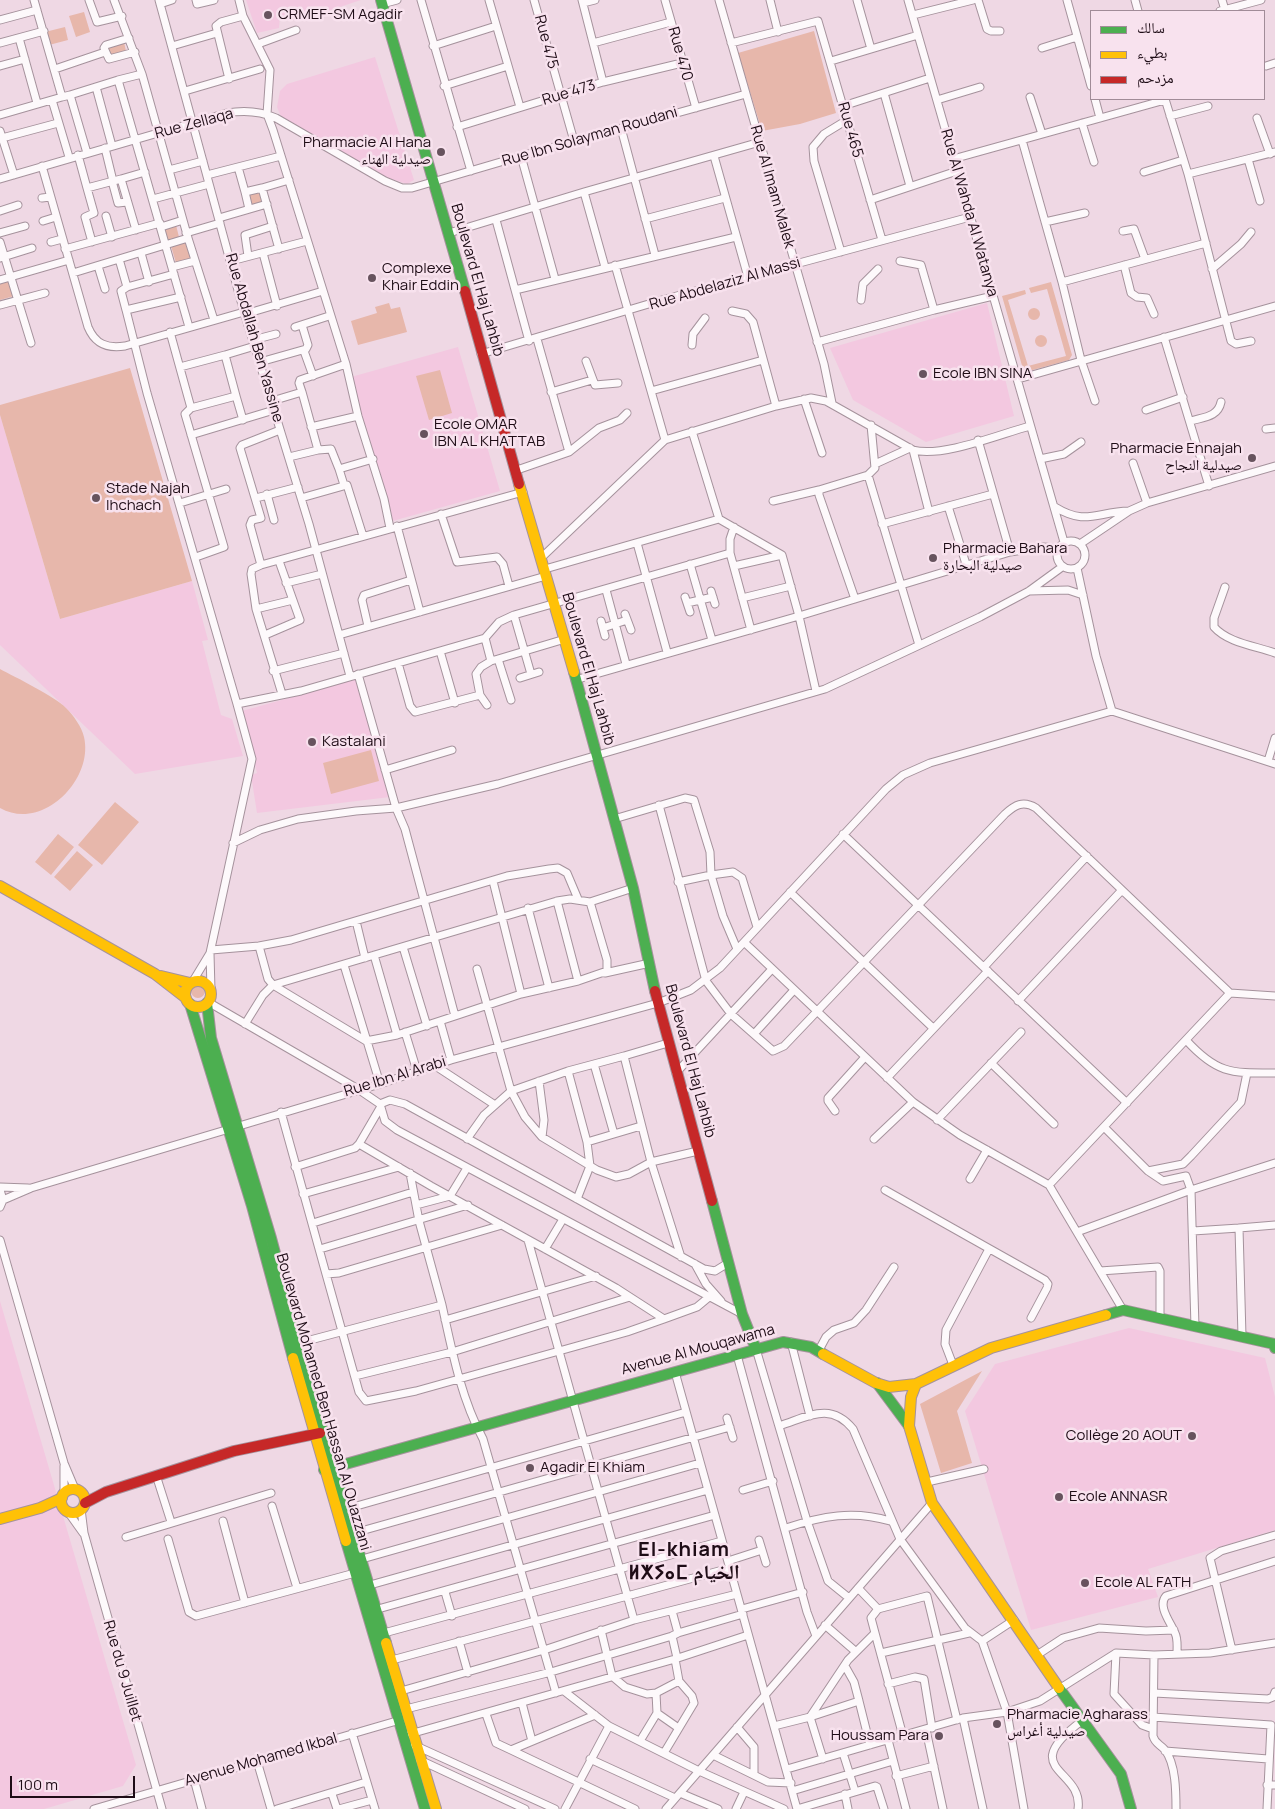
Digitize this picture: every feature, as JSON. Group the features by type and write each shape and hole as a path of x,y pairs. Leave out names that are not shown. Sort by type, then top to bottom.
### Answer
{"street":[{"path":"34,0 62,97"},
{"path":"89,0 96,22 122,16"},
{"path":"114,0 122,16 142,74 187,235 214,320"},
{"path":"159,2 172,0"},
{"path":"196,0 198,4 214,0"},
{"path":"239,0 243,16 267,60 272,75 267,114 289,180 329,316 346,364 358,416 420,612"},
{"path":"382,2 398,0"},
{"path":"420,0 470,171"},
{"path":"489,0 520,107"},
{"name":"Rue 475","path":"534,0 574,142"},
{"path":"595,0 582,2 603,82"},
{"name":"Rue 470","path":"665,0 696,108"},
{"name":"Rue Al Imam Malek","path":"719,0 817,342 832,403"},
{"path":"732,43 778,32 770,0"},
{"path":"857,0 871,49"},
{"name":"Rue Al Wahda Al Watanya","path":"908,0 1064,542"},
{"path":"913,16 973,0"},
{"path":"978,0 988,29 991,32 1000,31"},
{"path":"1067,0 1090,82"},
{"path":"1226,10 1261,0"},
{"name":"Rue Abdallah Ben Yassine","path":"159,2 245,313 298,486 350,676"},
{"name":"Boulevard El Haj Lahbib","path":"382,2 449,233 481,354 566,639 633,888 658,1003 676,1073 742,1314 756,1349"},
{"path":"0,20 37,10"},
{"path":"229,79 216,26 243,16"},
{"name":"Rue 465","path":"778,32 818,21 882,240"},
{"path":"593,43 671,22"},
{"path":"433,46 496,26"},
{"path":"258,44 296,30"},
{"path":"0,43 44,31"},
{"path":"172,46 217,33"},
{"path":"831,61 918,35"},
{"path":"1042,48 1078,37"},
{"path":"19,38 37,103"},
{"path":"129,38 106,44 105,52 109,59 135,52"},
{"path":"1082,52 1090,49"},
{"path":"55,69 105,52"},
{"path":"0,66 25,59"},
{"name":"Rue 473","path":"457,127 603,82 682,63"},
{"path":"1266,66 1275,63"},
{"path":"444,86 508,66"},
{"path":"185,91 260,69"},
{"path":"0,115 142,74"},
{"path":"844,106 930,78"},
{"path":"118,80 189,327"},
{"path":"96,87 118,203 127,202 136,230"},
{"path":"937,100 980,87"},
{"path":"884,93 910,186"},
{"name":"Rue Ibn Solayman Roudani","path":"433,182 746,94"},
{"path":"70,95 87,153"},
{"path":"1030,97 1042,134"},
{"path":"52,100 69,158"},
{"path":"1095,100 1100,118"},
{"path":"953,159 1162,100"},
{"path":"1165,100 1188,174 1233,343 1240,344 1251,341"},
{"path":"1170,116 1208,106"},
{"name":"Rue Zellaqa","path":"0,178 193,122 236,112 267,114 394,185 412,188 433,182"},
{"path":"1188,174 1272,153 1258,118"},
{"path":"840,252 814,161 813,147 824,134 847,120"},
{"path":"14,175 1,135 58,123"},
{"path":"1082,123 1094,162"},
{"path":"621,128 655,255"},
{"path":"1022,140 1062,282 1081,360 1095,401"},
{"path":"449,233 760,142"},
{"path":"78,155 94,213 85,217 92,242"},
{"path":"207,175 281,156"},
{"path":"521,156 556,279"},
{"path":"714,156 748,277"},
{"path":"1248,159 1260,201"},
{"path":"1144,172 1183,160"},
{"path":"169,170 204,161"},
{"path":"42,166 88,327 94,338 109,347 134,343 214,320 277,306 323,291"},
{"path":"238,167 250,209"},
{"path":"870,200 956,171"},
{"path":"87,188 145,172"},
{"path":"244,192 289,180"},
{"path":"153,199 210,184"},
{"path":"262,188 279,249"},
{"path":"584,192 605,267"},
{"path":"42,198 50,196"},
{"path":"645,220 725,198"},
{"path":"73,273 141,253 250,209 267,204"},
{"path":"0,211 18,205"},
{"path":"1045,222 1085,213"},
{"path":"106,216 112,237"},
{"path":"43,221 56,217"},
{"name":"Rue Abdelaziz Al Massi","path":"481,354 748,277 970,217"},
{"path":"65,249 136,230 183,220"},
{"path":"496,220 515,290 551,392 569,452"},
{"path":"0,233 25,226"},
{"path":"248,256 244,235 273,226"},
{"path":"1123,231 1134,229 1145,259"},
{"path":"1212,269 1241,244 1251,232"},
{"path":"515,290 736,237"},
{"path":"51,242 62,239"},
{"path":"231,261 306,241"},
{"path":"0,242 2,257 31,343"},
{"path":"1062,282 1206,243"},
{"path":"2,257 32,248"},
{"path":"141,253 149,282"},
{"path":"263,253 277,306"},
{"path":"119,259 127,287"},
{"path":"0,280 69,260"},
{"path":"900,260 921,265 934,310"},
{"path":"195,261 149,282 127,287 121,291 134,343 238,704 252,760 211,952 211,990 208,1003"},
{"path":"615,265 665,440"},
{"path":"1124,265 1131,293 1137,297 1148,298 1154,314"},
{"path":"98,266 105,289"},
{"path":"861,300 863,284 878,269"},
{"path":"0,305 45,292"},
{"path":"817,342 993,296"},
{"path":"126,310 181,297"},
{"path":"1018,379 1275,306"},
{"path":"732,311 750,317 776,406"},
{"path":"260,362 304,351 308,345 298,326 329,316"},
{"path":"692,346 693,334 705,318"},
{"path":"170,332 191,408"},
{"path":"180,367 225,355 276,334"},
{"path":"1164,337 1209,486"},
{"path":"304,351 313,376"},
{"path":"225,355 243,420"},
{"path":"651,391 763,360"},
{"path":"586,361 592,380 597,386 618,383"},
{"path":"318,450 299,382 346,364"},
{"path":"551,392 592,380"},
{"path":"272,401 302,392"},
{"path":"196,557 224,547 185,414 191,408 236,396"},
{"path":"1146,410 1182,397"},
{"path":"541,558 665,440 776,406 804,399 818,398 832,403 911,449 934,453 1030,426"},
{"path":"804,399 822,452"},
{"path":"1190,421 1216,414 1221,402"},
{"path":"190,435 274,410"},
{"path":"517,470 569,452 599,428 620,420 627,413"},
{"path":"311,427 358,416"},
{"path":"773,501 819,490 868,475 875,468 871,425"},
{"path":"1266,429 1275,428"},
{"path":"261,518 241,446 280,430"},
{"path":"692,431 719,519"},
{"path":"978,440 1010,552"},
{"path":"1040,458 1064,454 1081,442"},
{"path":"289,457 331,449 344,485"},
{"path":"875,464 911,449"},
{"path":"911,449 928,512"},
{"path":"339,470 373,459"},
{"path":"1133,463 1147,503"},
{"path":"1080,544 1129,511 1147,503 1275,466"},
{"path":"868,475 919,645"},
{"path":"301,498 347,485 350,488 363,536"},
{"path":"256,498 298,486"},
{"path":"180,503 226,489"},
{"path":"819,490 819,495 855,600"},
{"path":"282,694 273,671 265,634 256,609 250,574 254,568 393,527 523,492"},
{"path":"261,565 250,524 252,520 273,517 267,494"},
{"path":"882,524 993,494"},
{"path":"948,506 966,564"},
{"path":"1055,508 1071,517 1087,518 1113,511 1129,511"},
{"path":"441,514 457,562 497,557 503,564 509,586"},
{"path":"339,635 509,586 637,543 719,519 782,556 799,616 816,692"},
{"path":"734,527 730,539 730,553 751,630"},
{"path":"1072,541 1080,544 1085,551 1085,559 1078,568 1069,570 1062,566 1057,560 1058,548 1064,542 1072,541"},
{"path":"637,543 668,652"},
{"path":"576,680 626,664 855,600 966,564 1010,552 1043,547 1058,548"},
{"path":"238,704 302,691 485,638 499,622 514,615 730,553"},
{"path":"734,566 782,556"},
{"path":"265,634 299,622 279,561"},
{"path":"690,564 712,640"},
{"path":"233,843 260,830 303,818 396,808 498,784 816,692 880,664 1029,591 1062,566"},
{"path":"1078,568 1098,663 1112,711 1272,763 1275,738"},
{"path":"286,583 322,574"},
{"path":"368,626 362,600 364,595 411,580"},
{"path":"742,598 791,586"},
{"path":"1226,587 1214,618 1214,627 1223,635 1234,640 1275,653"},
{"path":"606,590 626,664"},
{"path":"1029,591 1068,590 1083,596"},
{"path":"690,612 686,600 701,600 713,597"},
{"path":"256,609 293,600"},
{"path":"514,615 531,674"},
{"path":"605,636 602,624 616,624 626,617 631,630"},
{"path":"485,638 511,700"},
{"path":"487,705 480,695 476,674 481,667 494,660 566,639"},
{"path":"440,651 455,703"},
{"path":"273,671 344,653"},
{"path":"398,664 410,706 415,712 480,695"},
{"path":"520,678 539,672"},
{"path":"358,674 396,808 405,829 422,900 455,1016"},
{"name":"Rue Ibn Al Arabi","path":"2,1204 31,1188 233,1126 380,1084 434,1065 658,1003 691,990 706,981 744,942 895,780 913,769 1112,711"},
{"path":"385,770 452,750"},
{"path":"614,818 685,798 694,800 710,852 711,875 720,910 737,949"},
{"path":"659,805 678,882 706,981 732,1014 770,1050 779,1050 818,1012 1005,814 1020,804 1027,804 1036,808 1230,993 1275,996"},
{"path":"843,834 1127,1103"},
{"path":"887,1078 1087,856"},
{"path":"211,952 259,946 356,921 422,900 528,872 558,868 567,873 578,900"},
{"path":"678,882 733,872 742,878 757,927"},
{"path":"493,881 521,994"},
{"path":"0,886 155,974 188,1001 199,1007 208,1003"},
{"path":"245,1024 264,995 273,986 528,908 557,901 578,900 590,902 633,888"},
{"path":"1018,1001 1122,890"},
{"path":"790,892 933,1028"},
{"path":"557,901 578,981"},
{"path":"590,902 607,960 605,973"},
{"path":"528,908 549,988"},
{"path":"356,921 364,958"},
{"path":"744,942 913,1102 937,1120 1049,1185 1123,1310"},
{"path":"259,946 268,979 273,986 366,1042 427,1026 521,994 650,963"},
{"path":"403,947 427,1026"},
{"path":"188,1001 185,990 211,952"},
{"path":"374,955 397,1035"},
{"path":"344,965 380,1084"},
{"path":"478,969 511,1090 524,1117 542,1137 590,1166 616,1176 629,1174 651,1162 698,1151"},
{"path":"676,1073 772,969"},
{"path":"155,974 192,982 202,981 211,990"},
{"path":"754,1034 794,990"},
{"path":"1049,1185 1230,993"},
{"name":"Boulevard Mohamed Ben Hassan Al Ouazzani","path":"188,1001 233,1126 299,1343 319,1433 324,1470 425,1809"},
{"path":"208,1003 358,1089 380,1106 385,1120 397,1130 742,1314"},
{"name":"Boulevard Mohamed Ben Hassan Al Ouazzani","path":"208,1003 211,1038 285,1322 319,1433 335,1467 436,1809"},
{"path":"440,1021 451,1060"},
{"path":"406,1032 417,1071"},
{"path":"937,1120 1021,1032"},
{"path":"1186,1040 1210,1063 1226,1070 1247,1073 1275,1072"},
{"path":"467,1139 484,1115 511,1090 568,1070 668,1043"},
{"path":"624,1056 651,1162 681,1256"},
{"path":"835,1110 828,1101 828,1098 864,1057"},
{"path":"991,1063 1054,1124"},
{"path":"594,1064 614,1134"},
{"path":"434,1065 495,1105"},
{"path":"568,1070 587,1142 590,1166 577,1199"},
{"path":"1148,1171 1183,1164 1241,1102 1247,1073"},
{"path":"539,1081 544,1120 542,1137"},
{"path":"295,1167 355,1148 384,1101 400,1102 695,1264 715,1271 728,1263"},
{"path":"874,1139 913,1102"},
{"path":"281,1112 355,1376 361,1395 366,1401 372,1402 559,1351 664,1319 697,1307 709,1297"},
{"path":"587,1142 641,1126"},
{"path":"1104,1127 1148,1171 1163,1181 1186,1176"},
{"path":"359,1144 528,1240 596,1276 664,1319"},
{"path":"970,1179 987,1150"},
{"path":"1077,1232 1191,1190 1275,1163"},
{"path":"1183,1164 1191,1190 1195,1327"},
{"path":"303,1194 399,1167"},
{"path":"416,1205 450,1196 467,1168"},
{"path":"410,1173 419,1221 442,1306 452,1352 477,1428 483,1439 526,1595 551,1672 556,1694"},
{"path":"0,1188 2,1204"},
{"name":"Rue Ibn Al Arabi","path":"0,1188 31,1188"},
{"path":"884,1190 1045,1280 1048,1284 1031,1318"},
{"path":"313,1223 413,1192"},
{"path":"320,1249 468,1205"},
{"path":"545,1249 562,1219"},
{"path":"326,1274 339,1273 502,1225"},
{"path":"1193,1231 1275,1226"},
{"path":"1238,1228 1242,1336"},
{"path":"0,1240 64,1463 78,1490 84,1496 83,1506"},
{"path":"528,1240 634,1620"},
{"path":"953,1365 945,1344 946,1330 989,1249"},
{"path":"695,1264 706,1284 725,1305"},
{"path":"1100,1271 1158,1267 1160,1271 1160,1318"},
{"path":"818,1350 826,1337 834,1330 854,1323 866,1310 894,1268"},
{"path":"445,1320 596,1276"},
{"path":"355,1376 452,1352 630,1297"},
{"path":"299,1343 343,1330 442,1306"},
{"name":"Avenue Al Mouqawama","path":"324,1470 756,1349 791,1342 818,1350 876,1383 889,1387 916,1384 991,1348 1030,1335 1123,1310 1275,1345"},
{"path":"791,1342 810,1416"},
{"path":"756,1349 807,1521 828,1580 849,1598"},
{"path":"737,1355 816,1636"},
{"path":"675,1372 797,1809 876,1786 884,1809"},
{"path":"876,1383 909,1426 932,1503 1120,1774 1131,1809"},
{"path":"909,1426 910,1404 916,1384"},
{"path":"346,1509 686,1412"},
{"path":"779,1426 810,1416 831,1414 847,1423 853,1430 890,1521 900,1539 969,1633 982,1641 1007,1712 1024,1809"},
{"path":"727,1418 733,1438"},
{"path":"354,1534 730,1427"},
{"path":"40,1508 75,1512 106,1492 156,1475 234,1451 319,1433"},
{"path":"64,1463 63,1496 67,1511"},
{"path":"362,1559 700,1463"},
{"path":"927,1482 984,1469"},
{"path":"156,1475 171,1522"},
{"path":"743,1490 772,1480"},
{"path":"0,1519 40,1508 78,1490 106,1492"},
{"path":"370,1585 708,1490"},
{"path":"126,1537 271,1493"},
{"path":"666,1809 932,1503"},
{"name":"Rue du 9 Juillet","path":"83,1506 84,1533 162,1809"},
{"path":"272,1506 297,1588"},
{"name":"Rue du 9 Juillet","path":"67,1511 84,1533"},
{"path":"786,1528 807,1521 843,1514 867,1515 890,1521"},
{"path":"378,1610 715,1515"},
{"path":"222,1521 245,1603"},
{"path":"1232,1650 1210,1561 1212,1554 1275,1535"},
{"path":"168,1538 191,1615 196,1616 355,1573"},
{"path":"759,1540 766,1563"},
{"path":"384,1633 722,1541"},
{"path":"392,1660 626,1596 729,1564 762,1550"},
{"path":"1178,1653 1174,1630 1166,1617 1163,1599 1170,1594 1275,1561"},
{"path":"931,1583 927,1596 936,1639 960,1719 982,1809"},
{"path":"858,1588 878,1609"},
{"path":"445,1592 452,1616"},
{"path":"406,1709 551,1672 675,1635 803,1592"},
{"path":"401,1692 544,1650 634,1620 737,1594"},
{"path":"903,1736 875,1633 876,1627 871,1618 878,1609 927,1596"},
{"path":"664,1753 677,1727 694,1703 692,1696 680,1681 672,1611"},
{"path":"982,1641 1014,1620"},
{"path":"825,1625 856,1651"},
{"path":"1037,1655 1062,1638 1099,1628 1153,1632 1174,1630"},
{"path":"601,1630 612,1676 633,1691 643,1694 656,1693 680,1681"},
{"path":"810,1717 856,1651 875,1633"},
{"path":"881,1652 969,1633"},
{"path":"404,1738 414,1733 522,1704 748,1636"},
{"path":"459,1641 468,1673"},
{"path":"787,1769 960,1719 1007,1712 1040,1701 1116,1653 1154,1655 1232,1650 1275,1643"},
{"path":"1116,1653 1114,1694 1142,1724 1153,1729"},
{"path":"1154,1655 1154,1740 1165,1750 1174,1779 1176,1809"},
{"path":"845,1666 854,1682 870,1745"},
{"path":"888,1684 915,1677 924,1679 927,1684 927,1706 934,1766 944,1809"},
{"path":"564,1691 609,1726 744,1792 770,1807 784,1809"},
{"path":"1154,1693 1268,1699 1275,1692"},
{"path":"640,1741 657,1713 656,1693"},
{"path":"774,1726 810,1717 858,1701"},
{"path":"522,1704 532,1741"},
{"path":"657,1713 677,1727"},
{"path":"486,1714 496,1742 635,1809"},
{"path":"511,1750 595,1715"},
{"path":"810,1717 823,1759"},
{"path":"1153,1717 1270,1724 1268,1759 1271,1785 1267,1809"},
{"name":"Avenue Mohamed Ikbal","path":"94,1809 400,1720"},
{"path":"1078,1809 1076,1793 1058,1771 1052,1754 1055,1744 1063,1734 1083,1720"},
{"path":"565,1809 577,1782 609,1726"},
{"path":"737,1727 754,1747 754,1775"},
{"path":"352,1733 375,1809"},
{"path":"404,1738 555,1809"},
{"path":"888,1740 906,1809"},
{"path":"1165,1750 1268,1759"},
{"path":"843,1753 854,1791"},
{"path":"713,1755 768,1782 792,1787 849,1774 893,1761"},
{"path":"410,1757 422,1760 525,1809"},
{"path":"590,1759 678,1796 718,1809"},
{"path":"257,1761 271,1809"},
{"path":"896,1776 934,1766"},
{"path":"194,1780 202,1809"},
{"path":"277,1809 302,1806 366,1782"},
{"path":"736,1809 744,1792"},
{"path":"332,1794 338,1809 372,1800"},
{"path":"845,1794 848,1809"}],"shaded area":[{"name":"CRMEF-SM Agadir","path":"246,0 361,0 298,21 291,14 280,17 279,28 257,33"},
{"path":"84,12 90,32 76,37 69,16"},
{"path":"65,27 68,40 49,45 45,32"},
{"path":"814,31 836,113 800,124 762,131 738,53"},
{"path":"124,42 126,51 109,56 107,47"},
{"path":"375,57 414,180 407,184 385,177 281,117 277,107 280,91 287,84"},
{"path":"261,190 264,202 251,205 248,194"},
{"path":"176,225 179,237 166,240 163,229"},
{"path":"186,242 191,259 176,263 171,246"},
{"path":"9,280 14,296 0,300 0,282"},
{"path":"1051,282 1072,355 1069,360 1029,371 1023,369 1002,296 1025,290 1026,294 1008,300 1028,366 1066,356 1047,289 1031,293 1029,288"},
{"path":"389,303 391,309 400,307 407,332 358,345 351,321 377,313 375,307"},
{"name":"Ecole IBN SINA","path":"987,303 1014,416 926,442 853,400 830,348"},
{"path":"1032,308 1036,308 1040,314 1036,320 1032,320 1028,316 1028,312"},
{"path":"1041,335 1047,341 1041,347 1035,341"},
{"name":"Ecole OMAR IBN AL KHATTAB","path":"458,347 500,491 389,522 351,377"},
{"name":"Stade Najah Ihchach","path":"130,368 192,581 60,619 0,415 0,405"},
{"path":"440,370 452,413 429,420 416,376"},
{"path":"0,415 60,619 192,581 208,640 202,641 221,715 232,719 243,756 135,774 0,645"},
{"path":"0,669 61,703 77,721 84,737 85,753 81,770 73,785 62,798 48,807 32,813 16,814 0,808"},
{"name":"Kastalani","path":"357,679 390,797 257,813 251,775 257,773 242,711"},
{"path":"371,750 379,781 331,794 323,763"},
{"path":"115,802 139,822 102,865 78,845"},
{"path":"58,834 74,847 51,875 35,862"},
{"path":"77,851 93,865 70,891 54,877"},
{"path":"195,984 201,984 205,991 201,998 195,998 191,994 191,988"},
{"path":"0,1301 136,1765 123,1786 44,1809 0,1809"},
{"name":"Collège 20 AOUT","path":"1129,1328 1265,1358 1275,1397 1275,1530 1148,1569 1158,1597 1031,1630 965,1411 995,1364"},
{"path":"982,1371 957,1411 972,1463 941,1473 920,1404"}],"traffic: fast":[{"path":"381,0 465,291"},
{"path":"574,672 633,888 655,991"},
{"path":"207,1003 211,1038 271,1238 323,1432 386,1643"},
{"path":"190,1004 252,1206 293,1358"},
{"path":"712,1201 742,1314 756,1349"},
{"path":"1106,1315 1123,1310 1274,1344 1275,1348"},
{"path":"324,1470 783,1342 811,1347 823,1354"},
{"path":"877,1383 909,1426"},
{"path":"346,1541 425,1809"},
{"path":"1059,1688 1121,1774 1131,1809"}],"traffic: slow":[{"path":"519,484 574,672"},
{"path":"0,886 155,974 186,998"},
{"path":"161,976 190,983"},
{"path":"198,981 207,985 211,994 207,1003 198,1007 189,1003 185,994 189,985 198,981"},
{"path":"823,1354 876,1383 889,1387 916,1384 991,1348 1106,1315"},
{"path":"293,1358 346,1541"},
{"path":"916,1384 911,1397 909,1426 932,1503 1059,1688"},
{"path":"73,1489 78,1490 84,1496 85,1501 84,1506 78,1512 73,1513 68,1512 62,1506 61,1501 62,1496 68,1490 73,1489"},
{"path":"0,1519 40,1508 62,1498"},
{"path":"386,1643 436,1809"}],"traffic: jam":[{"path":"465,291 519,484"},
{"path":"655,991 712,1201"},
{"path":"85,1503 106,1492 234,1451 320,1433"}],"place":[{"name":"CRMEF-SM Agadir","path":"268,15"},
{"name":"Pharmacie Al Hana صيدلية الهناء","path":"441,152"},
{"name":"Complexe Khair Eddin","path":"372,278"},
{"name":"Ecole IBN SINA","path":"923,374"},
{"name":"Ecole OMAR IBN AL KHATTAB","path":"424,434"},
{"name":"Pharmacie Ennajah صيدلية النجاح","path":"1252,458"},
{"name":"Stade Najah Ihchach","path":"96,498"},
{"name":"Pharmacie Bahara صيدلية البحارة","path":"933,558"},
{"name":"Kastalani","path":"312,742"},
{"name":"Collège 20 AOUT","path":"1192,1436"},
{"name":"Agadir El Khiam","path":"530,1468"},
{"name":"Ecole ANNASR","path":"1059,1497"},
{"name":"Ecole AL FATH","path":"1085,1583"},
{"name":"Pharmacie Agharass صيدلية أغراس","path":"997,1724"},
{"name":"Houssam Para","path":"939,1736"}],"district":[{"name":"El-khiam ⵍⵅⵢⴰⵎ الخيام","path":"684,1562"}]}
